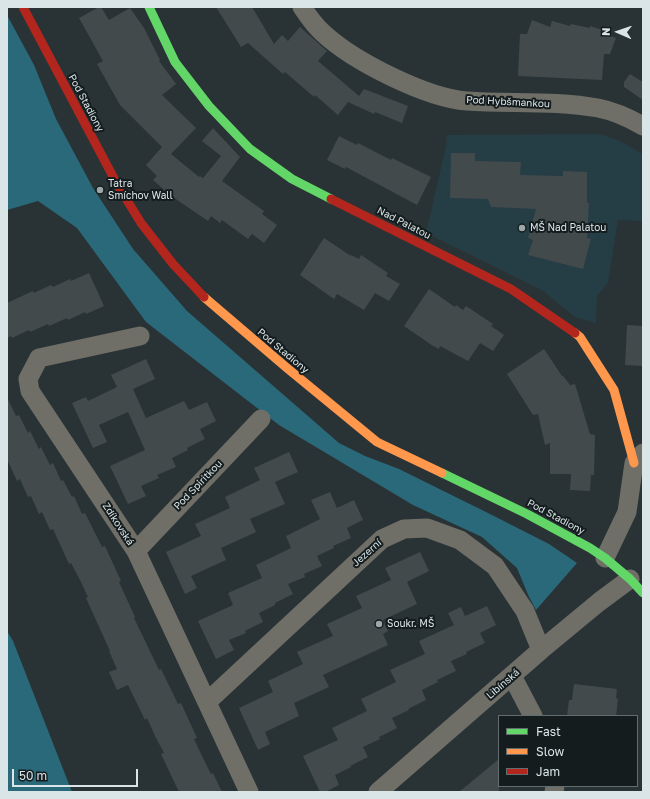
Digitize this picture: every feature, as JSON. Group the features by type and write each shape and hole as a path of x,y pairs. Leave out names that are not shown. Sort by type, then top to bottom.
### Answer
{"main road":[{"name":"Pod Stadiony","path":"23,7 110,170 141,223 173,264 210,303 377,442 528,514 590,548 605,558 630,579 643,593"},
{"name":"Nad Palatou","path":"149,7 175,62 209,106 250,149 292,179 511,289 580,337 614,390 638,458"}],"street":[{"name":"Pod Hybšmankou","path":"302,7 322,32 343,50 370,66 435,94 466,101 576,105 599,108 629,118 643,126"},
{"name":"Zdíkovská","path":"140,336 39,358 28,379 30,391 136,551 249,792"},
{"name":"Pod Spiritkou","path":"136,551 261,419"},
{"path":"605,558 627,512 638,458"},
{"name":"Jezerní","path":"207,702 382,539 404,529 427,528 460,540 495,566 526,611 541,650"},
{"name":"Libínská","path":"378,792 541,650 599,602 630,579"},
{"path":"512,676 532,715"}],"shaded area":[{"path":"7,15 34,65 56,119 93,188 133,249 187,311 339,443 365,456 399,469 490,514 549,544 577,563 536,610 517,568 482,537 413,505 279,425 146,322 77,228 38,201 7,210"},
{"name":"MŠ Nad Palatou","path":"600,134 620,141 643,154 643,221 618,220 608,283 597,296 596,323 575,317 543,291 426,233 446,146 447,135"},
{"path":"7,631 13,641 72,792 7,792"}],"building":[{"path":"101,7 109,20 130,8 144,28 160,60 159,61 176,84 162,95 196,128 171,154 199,177 200,176 203,178 221,156 202,141 213,128 240,157 222,181 264,211 262,214 277,225 264,243 252,234 248,239 222,220 220,223 211,216 208,221 170,195 153,180 157,176 146,165 162,147 120,105 97,64 103,61 79,18"},
{"path":"216,7 252,7 274,44 282,35 288,41 300,27 327,51 318,61 359,96 364,89 408,106 402,123 375,112 374,114 348,102 338,115 285,72 283,74 248,43 241,47"},
{"path":"532,20 550,27 552,21 570,26 571,24 590,28 590,26 609,32 608,35 616,38 610,54 604,54 602,80 518,76 520,34 527,34"},
{"path":"630,74 643,82 643,100 624,87 624,82"},
{"path":"339,136 357,145 358,143 391,160 392,158 431,177 417,205 346,167 345,169 327,160"},
{"path":"451,153 475,153 475,161 521,162 520,175 563,176 563,171 587,172 587,203 589,203 587,238 591,239 583,269 528,255 533,240 528,238 536,209 491,207 488,199 450,198"},
{"path":"324,238 351,256 359,259 361,255 388,273 386,276 400,284 389,301 375,293 364,310 337,294 334,299 300,275"},
{"path":"89,273 104,306 86,314 85,312 68,320 67,318 49,326 48,324 30,332 29,330 12,338 11,336 7,338 7,303 33,291 34,293 51,285 53,287 70,279 71,281"},
{"path":"429,289 455,307 456,305 463,310 466,306 493,324 491,326 504,335 493,351 480,343 468,361 440,346 439,349 433,346 404,326"},
{"path":"627,325 643,326 643,366 625,365"},
{"path":"544,349 562,376 570,385 575,384 590,434 595,435 594,475 591,475 590,491 570,490 571,474 550,474 550,443 545,445 538,414 533,415 507,374"},
{"path":"146,359 155,379 133,389 146,418 184,401 189,410 207,402 216,421 200,429 205,439 172,458 176,467 157,475 159,478 141,486 146,496 128,504 110,466 145,450 128,412 99,425 107,442 93,448 72,403 86,397 88,401 117,387 111,375"},
{"path":"7,397 16,416 19,415 28,433 30,431 39,449 41,447 50,465 53,463 61,481 63,480 72,497 74,496 82,514 85,513 102,547 105,546 121,581 119,582 135,617 134,618 159,670 161,669 178,704 181,703 197,738 194,739 211,774 213,773 222,792 179,792 161,754 164,753 147,718 145,720 128,685 117,690 109,672 117,669 86,598 88,597 80,580 71,563 69,564 53,529 50,530 42,512 39,514 31,496 28,497 20,479 17,481 7,459"},
{"path":"289,452 298,472 275,482 285,504 250,519 256,532 221,548 226,560 191,576 197,588 185,594 166,552 201,536 195,524 230,508 225,497 260,480 254,468"},
{"path":"330,492 337,508 354,500 363,520 347,528 351,538 333,546 334,548 317,556 322,566 304,574 305,577 288,584 293,594 259,613 263,622 245,631 246,633 229,640 234,650 216,659 198,621 233,605 228,593 262,578 256,565 291,548 286,536 320,519 311,500"},
{"path":"420,552 429,571 407,582 417,604 383,620 388,631 383,634 388,645 323,675 329,687 294,703 299,716 265,732 270,744 258,750 239,708 273,692 268,681 303,664 297,652 333,636 327,624 362,608 356,596 391,580 385,568"},
{"path":"487,606 496,625 480,633 485,643 466,652 467,654 451,661 456,671 437,680 438,682 422,690 426,700 392,718 397,728 379,737 380,739 363,747 368,757 335,775 339,785 325,792 320,792 303,756 338,740 332,728 367,711 361,699 396,682 390,670 425,654 419,641 454,625 448,613 461,607 465,616"},
{"path":"574,684 617,689 616,698 618,699 616,715 567,715 569,700 572,700"},
{"path":"498,760 499,792 459,792"}],"traffic: fast":[{"path":"149,7 175,62 209,106 250,149 292,179 331,199"},
{"path":"442,473 527,514 590,548 605,558 630,579 643,593"}],"traffic: slow":[{"path":"204,297 377,442 442,473"},
{"path":"575,333 580,337 614,390 634,463"}],"traffic: jam":[{"path":"23,7 117,184 141,223 173,264 204,297"},
{"path":"331,199 511,289 575,333"}],"place":[{"name":"Tatra Smíchov Wall","path":"100,190"},
{"name":"MŠ Nad Palatou","path":"522,228"},
{"name":"Soukr. MŠ","path":"379,624"}]}
